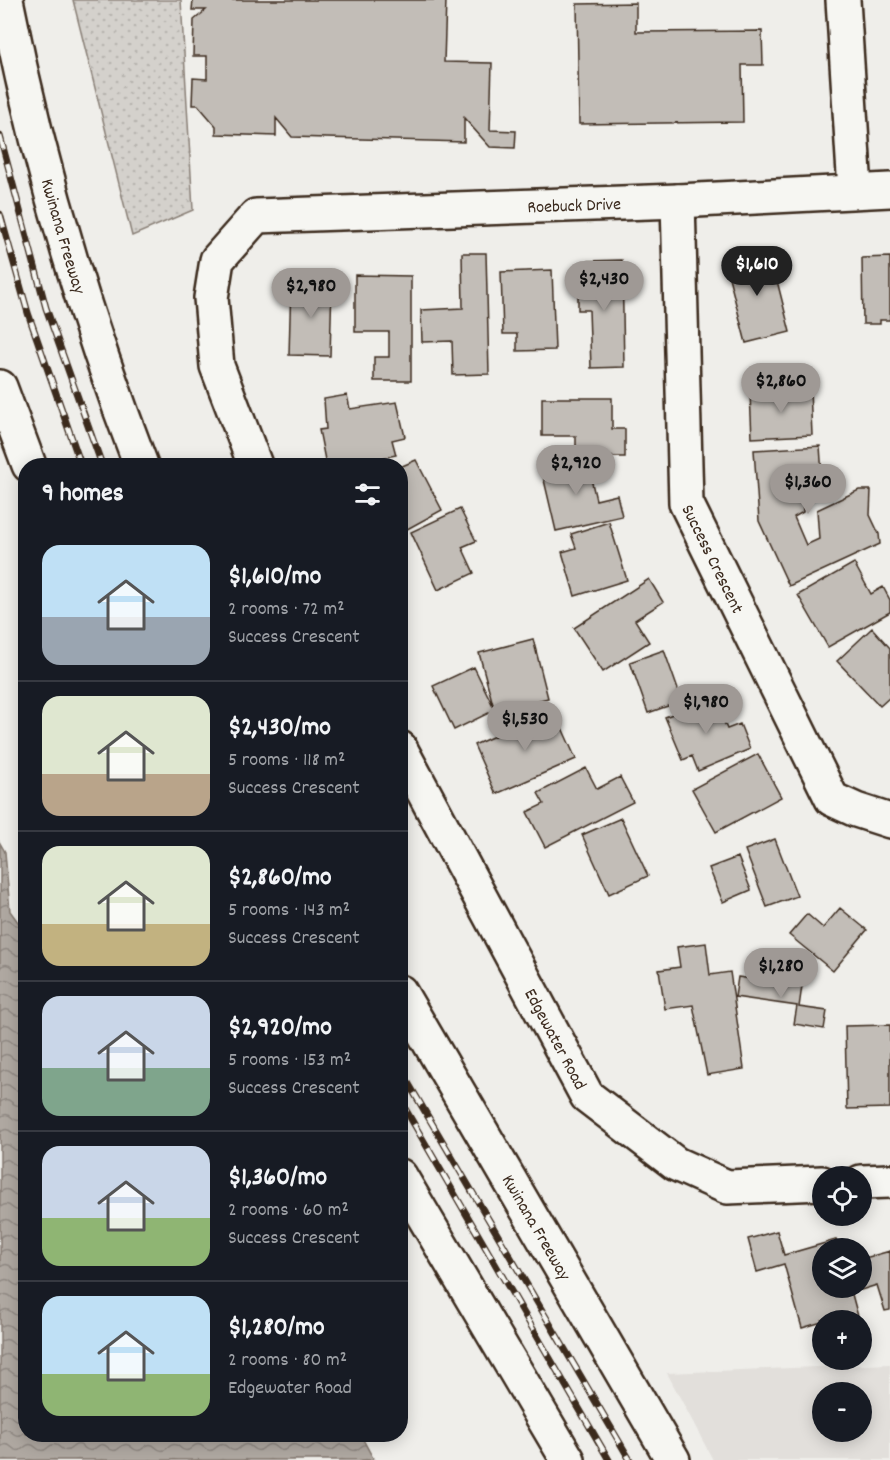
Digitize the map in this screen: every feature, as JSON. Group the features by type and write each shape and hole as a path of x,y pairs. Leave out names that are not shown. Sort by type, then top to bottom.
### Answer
{"main road":[{"name":"Kwinana Freeway","path":"6,0 47,177 81,298 138,458"},
{"path":"843,0 855,190"},
{"name":"Roebuck Drive","path":"252,458 217,366 211,298 217,260 256,216 678,201 855,190 890,190"},
{"name":"Success Crescent","path":"678,201 686,503 832,799 890,821"},
{"path":"0,387 26,458"},
{"name":"Edgewater Road","path":"408,763 587,1096 676,1164 727,1187 812,1183"},
{"name":"Kwinana Freeway","path":"408,1006 674,1460"},
{"path":"872,1182 890,1181"},
{"path":"408,1190 568,1460"}],"shaded area":[{"path":"73,0 181,0 193,210 132,236"},
{"path":"890,1364 890,1460 713,1460 667,1373 812,1367 812,1370 872,1370 872,1365"}],"water":[{"path":"0,843 5,852 10,911 18,922 18,1442 364,1442 374,1460 0,1460"}],"building":[{"path":"193,0 446,0 444,62 492,63 490,130 516,131 515,148 490,147 464,118 464,142 292,137 276,118 276,136 216,134 216,126 198,105 192,105 193,78 207,79 207,56 193,56 194,20 206,10 192,10"},
{"path":"636,3 636,32 762,31 763,65 742,65 743,122 579,124 577,4"},
{"path":"751,251 753,261 771,257 790,332 746,343 724,258"},
{"path":"462,253 486,253 489,374 453,375 452,341 422,342 421,310 463,308"},
{"path":"890,257 890,320 880,320 880,324 863,324 862,258"},
{"path":"622,260 624,367 591,368 589,310 578,310 578,284 588,284 588,261"},
{"path":"552,270 555,350 517,351 517,334 503,334 501,272"},
{"path":"355,275 411,276 411,381 374,381 374,357 389,357 389,332 355,332"},
{"path":"291,282 332,283 330,356 289,355"},
{"path":"810,390 812,435 752,438 750,393"},
{"path":"347,395 350,409 397,402 405,437 392,440 396,455 382,458 325,458 319,430 326,429 324,399"},
{"path":"542,398 612,398 612,429 625,429 625,457 576,457 576,436 542,436"},
{"path":"820,446 822,475 801,477 803,512 794,517 806,545 819,539 817,510 859,490 871,490 870,515 879,534 880,544 789,586 759,521 754,450"},
{"path":"586,457 596,500 617,495 622,516 556,531 541,467"},
{"path":"416,460 442,510 408,529 408,464"},
{"path":"460,509 476,541 462,547 474,573 438,590 411,532"},
{"path":"609,522 627,580 575,596 562,552 576,548 571,534"},
{"path":"854,563 871,594 883,587 890,600 890,612 828,647 798,595"},
{"path":"649,579 663,602 635,620 649,642 603,672 574,628"},
{"path":"872,628 890,648 890,697 880,706 837,661"},
{"path":"533,639 548,698 495,712 479,653"},
{"path":"664,650 682,701 648,713 630,662"},
{"path":"474,667 495,710 454,730 433,686"},
{"path":"714,698 727,729 740,724 750,749 698,771 692,756 683,760 665,717"},
{"path":"554,710 576,759 496,794 474,745"},
{"path":"758,754 781,797 716,832 692,789"},
{"path":"586,768 597,789 620,777 633,802 545,847 527,812 544,804 538,793"},
{"path":"621,818 648,876 609,894 582,835"},
{"path":"775,839 797,896 767,907 745,850"},
{"path":"738,857 751,890 723,902 709,868"},
{"path":"840,908 867,930 833,971 789,935 807,914 823,928"},
{"path":"706,943 710,975 730,972 744,1069 707,1075 693,1005 665,1009 659,970 680,967 677,947"},
{"path":"738,977 802,986 799,1007 827,1011 824,1029 794,1024 797,1006 735,997"},
{"path":"890,1025 890,1108 847,1109 845,1026"},
{"path":"777,1231 784,1255 812,1247 812,1298 853,1298 856,1310 812,1310 812,1325 802,1328 784,1264 757,1272 748,1239"},
{"path":"890,1251 890,1310 885,1311 877,1285 872,1287 872,1256"}],"railway":[{"path":"0,136 46,308 100,458"},
{"path":"0,214 28,313 79,458"},
{"path":"408,1083 630,1460"},
{"path":"408,1114 609,1460"}]}
